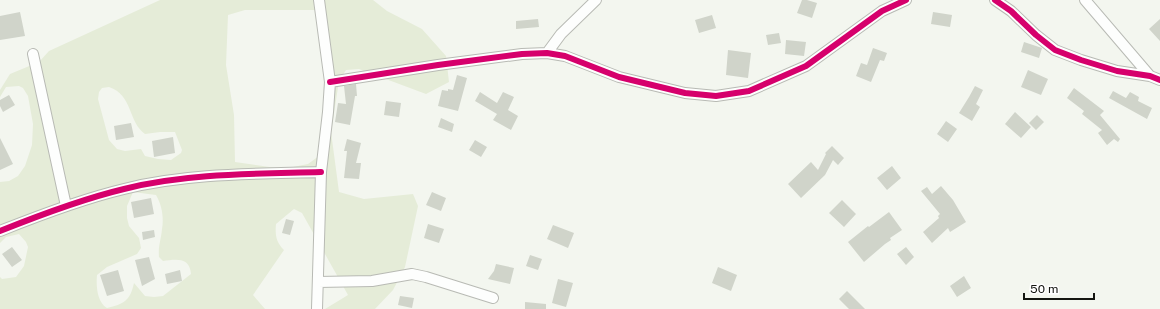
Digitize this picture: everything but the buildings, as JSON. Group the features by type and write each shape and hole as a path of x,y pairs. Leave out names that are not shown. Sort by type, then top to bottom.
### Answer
{"street":[{"path":"317,309 321,172 330,82 319,0"},
{"path":"547,53 561,34 596,0"},
{"path":"330,82 522,54 547,53 565,56 619,77 685,93 716,96 749,91 806,66 882,11 906,0"},
{"path":"995,0 1011,11 1036,35 1055,50 1117,71 1150,76 1160,80"},
{"path":"1085,0 1150,76"},
{"path":"33,54 66,206"},
{"path":"0,231 48,212 124,188 179,179 232,175 321,172"},
{"path":"318,282 372,281 412,274 426,276 493,298"}],"green space":[{"path":"160,0 373,0 387,11 422,29 446,56 449,82 426,94 359,69 346,70 339,81 331,132 339,192 364,199 413,194 418,206 405,267 393,290 375,309 325,309 348,295 302,213 294,209 276,224 277,238 279,244 284,250 253,295 265,309 0,309 0,277 2,279 16,277 24,266 28,247 26,242 19,234 6,237 0,243 0,182 9,181 18,176 25,166 32,145 33,124 28,96 23,88 19,86 6,87 0,97 0,90 10,74 39,62 49,51","holes":["245,10 320,10 328,68 319,156 308,164 283,169 235,162 234,115 226,65 228,15","109,87 117,91 122,96 136,123 145,134 175,132 182,150 181,153 171,160 145,156 141,149 125,151 117,149 109,140 98,99 99,92 102,88","133,192 156,195 160,203 163,216 159,257 163,261 182,260 190,268 191,274 163,296 145,296 134,283 130,294 125,301 107,308 99,298 97,289 97,275 107,267 137,254 141,248 139,238 129,226 127,206"]}],"cycle path":[{"path":"330,82 438,65 522,54 547,53 565,56 619,77 685,93 716,96 749,91 806,66 882,11 906,0"},
{"path":"995,0 1011,11 1036,35 1055,50 1117,71 1150,76 1160,80"},
{"path":"0,231 77,202 148,184 222,175 321,172"}]}
